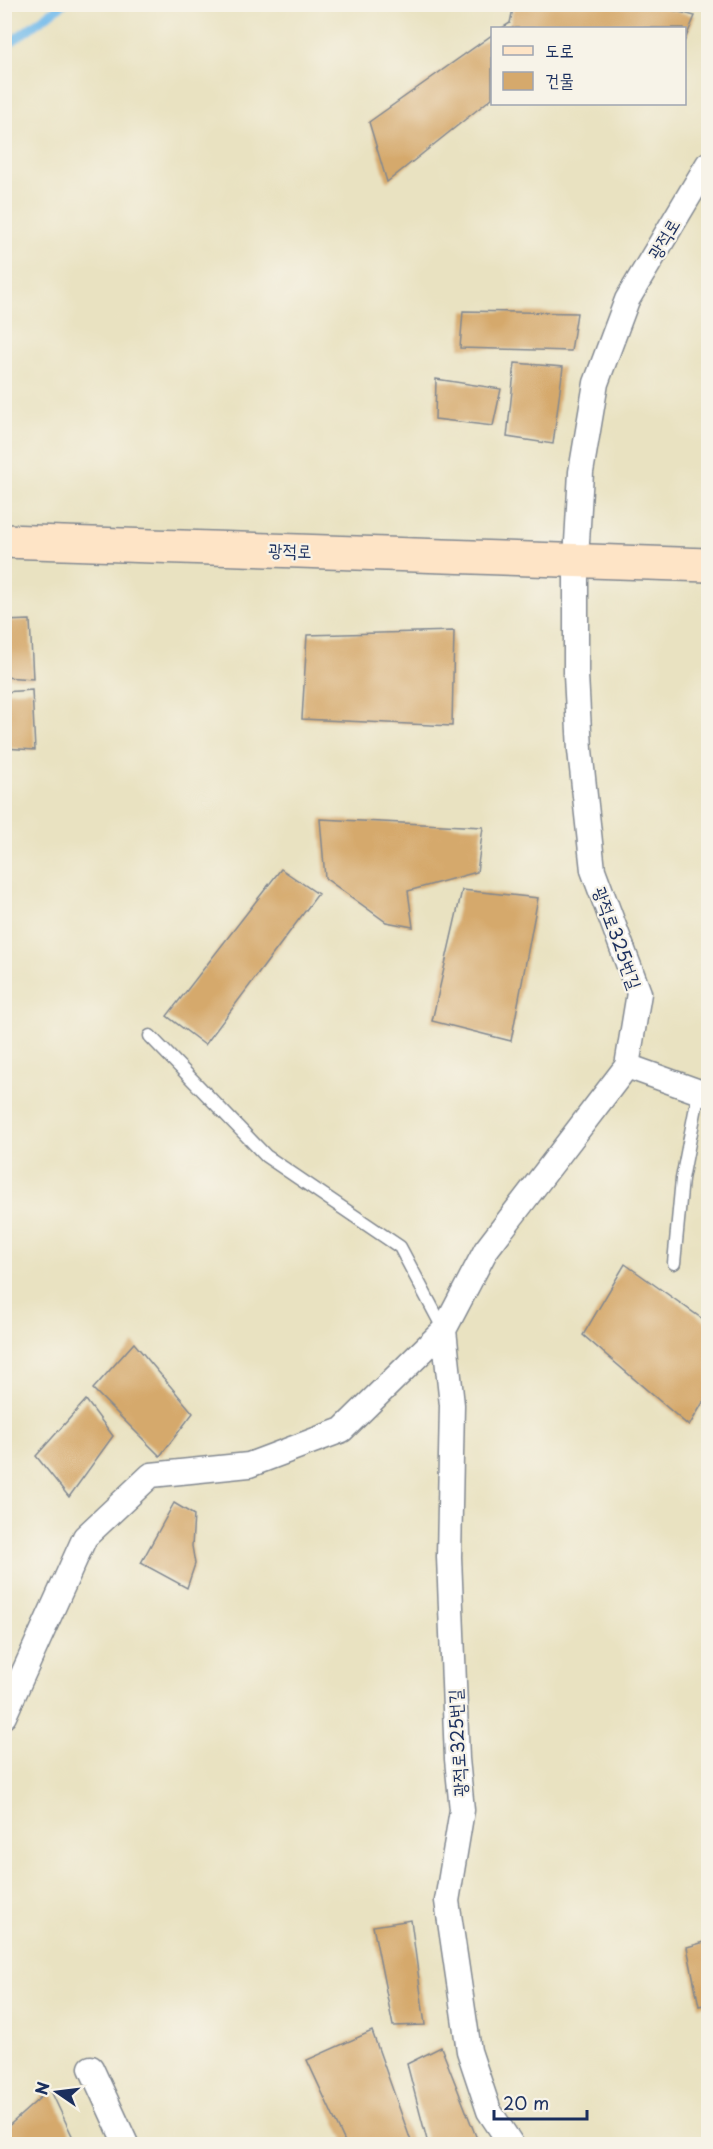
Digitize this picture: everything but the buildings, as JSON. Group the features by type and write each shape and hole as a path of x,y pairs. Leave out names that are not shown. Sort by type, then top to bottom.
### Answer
{"main road":[{"name":"광적로","path":"4,541 584,561"},
{"path":"584,561 708,565"}],"street":[{"name":"광적로","path":"584,561 581,472 596,383 627,300 708,164"},
{"name":"광적로325번길","path":"4,1716 85,1537 151,1475 249,1465 342,1430 444,1330 486,1250 627,1066 639,993 593,870 579,750 576,675 584,561"},
{"path":"627,1066 704,1093"},
{"name":"광적로325번길","path":"444,1330 452,1405 449,1557 457,1759 462,1810 447,1900 469,2051 489,2110 512,2145"},
{"path":"91,2068 126,2145"}],"lane":[{"path":"150,1036 266,1156 400,1247 444,1330"},
{"path":"674,1263 682,1179 704,1093"}],"waterway":[{"path":"4,47 63,4"}]}
